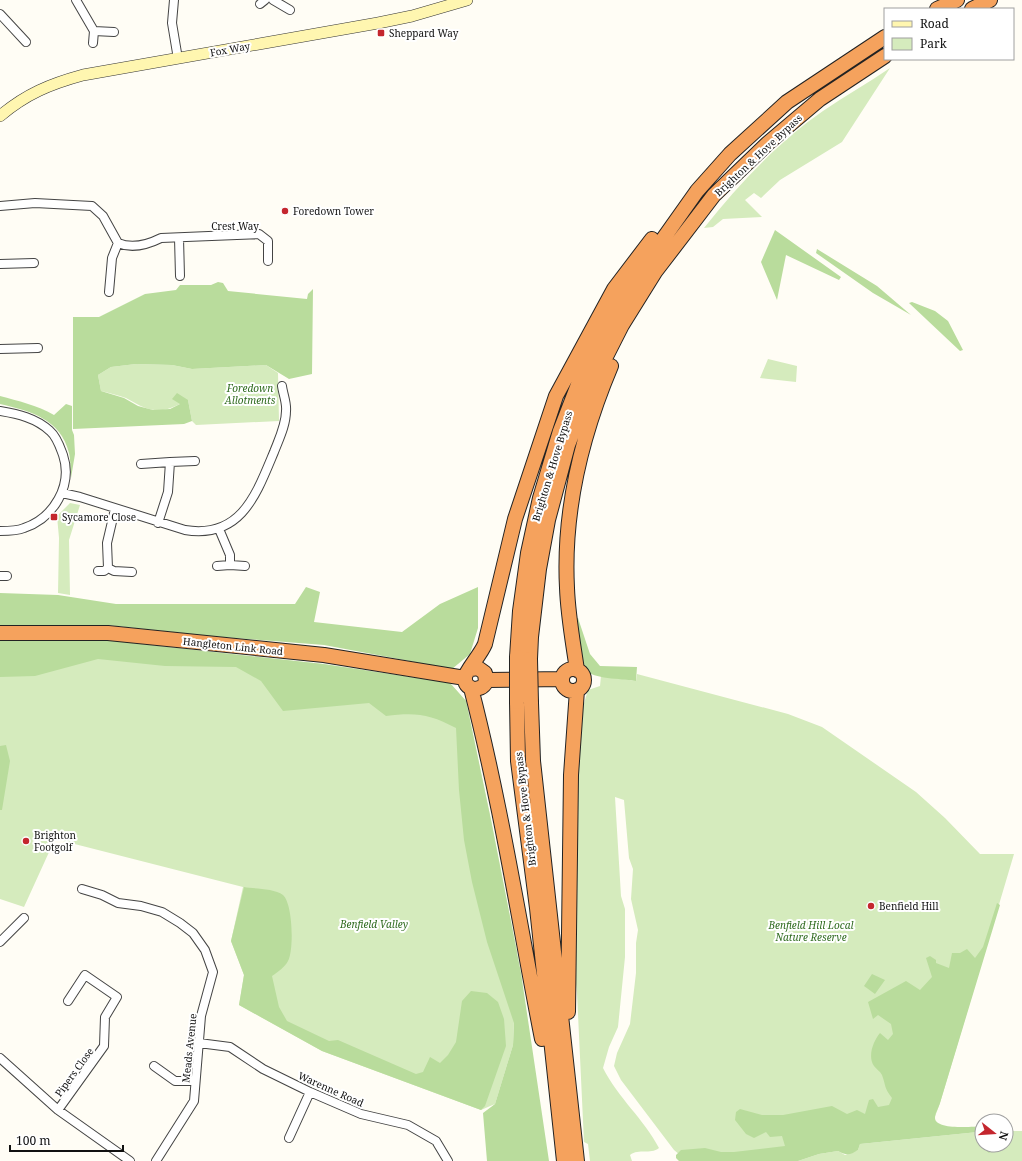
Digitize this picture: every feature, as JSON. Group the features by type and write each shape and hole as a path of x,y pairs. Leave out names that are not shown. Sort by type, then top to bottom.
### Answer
{"highway":[{"path":"939,8 957,0"},
{"path":"974,8 990,0"},
{"name":"Brighton & Hove Bypass","path":"564,1161 537,908 518,761 524,703 524,578 530,539 540,498 579,382 634,280 697,191 730,154 787,102 884,38"},
{"name":"Brighton & Hove Bypass","path":"524,658 531,637 538,569 548,520 568,445 589,390 622,326 655,272 714,194 768,143 820,99 884,57"},
{"path":"559,1124 501,820 469,678 485,644 515,519 556,396 614,289 657,232 697,191"},
{"path":"577,670 571,634 566,575 568,520 577,467 600,391 632,316 655,272"},
{"name":"Hangleton Link Road","path":"0,633 115,634 324,655 469,678"},
{"path":"469,678 476,668 482,670 487,680"},
{"path":"577,670 582,673 584,679 582,686 577,690 567,689 562,679 567,671 577,670"},
{"path":"469,678 481,688 485,685 487,680"},
{"path":"487,680 562,679"},
{"path":"568,1075 571,775 577,690"},
{"name":"Brighton & Hove Bypass","path":"524,703 532,761 577,1161"}],"street":[{"path":"76,0 94,31 93,43"},
{"path":"174,0 172,23 178,59"},
{"path":"273,0 290,10"},
{"name":"Fox Way","path":"0,116 13,105 38,90 60,81 83,75 412,16 453,6 467,0"},
{"path":"0,14 26,42"},
{"path":"94,31 114,32"},
{"path":"0,206 35,203 92,206 103,216 118,243 112,258 109,292"},
{"name":"Crest Way","path":"118,243 128,245 147,245 162,238 259,234 268,241 268,261"},
{"path":"179,238 180,276"},
{"path":"0,264 34,263"},
{"path":"0,349 38,348"},
{"path":"62,493 158,523 200,532 219,529 244,512 264,475 284,425 286,411 282,386"},
{"path":"0,411 29,418 40,423 52,432 59,443 66,468 62,493 56,503 38,521 23,529 0,531"},
{"path":"141,464 195,461"},
{"path":"158,523 168,492 170,462"},
{"path":"108,568 107,543 115,509"},
{"path":"219,529 230,555 230,565"},
{"path":"217,566 245,566"},
{"path":"98,571 104,571 108,568"},
{"path":"108,568 114,571 132,572"},
{"name":"Meads Avenue","path":"82,889 102,895 118,903 141,906 162,912 193,933 205,950 213,972 201,1016 194,1101 156,1161"},
{"path":"0,942 24,918"},
{"name":"Pipers Close","path":"58,1110 104,1046 105,1017 117,997 85,975 68,1001"},
{"name":"Warenne Road","path":"199,1043 230,1048 263,1069 310,1092 361,1114 408,1125 436,1141 448,1161"},
{"path":"0,1058 58,1110 130,1161"},
{"path":"154,1066 175,1081 195,1081"},
{"path":"289,1138 310,1092"}],"green space":[{"path":"890,68 842,142 780,180 761,198 754,193 745,200 762,217 723,219 713,227 704,228 759,165 790,136 823,111"},
{"path":"775,230 841,277 839,280 786,255 777,300 761,262"},
{"path":"817,249 877,286 911,315 873,293 816,253"},
{"path":"218,282 223,283 228,291 307,299 308,294 313,289 312,374 289,379 266,365 192,369 172,365 136,364 111,367 98,375 101,391 124,398 138,406 153,410 170,409 180,404 172,399 177,393 188,400 192,421 184,424 73,429 73,317 99,317 145,294 176,290 180,285 211,285"},
{"path":"912,302 935,311 948,321 963,350 960,351 909,303"},
{"path":"768,359 797,366 796,382 760,378"},
{"name":"Foredown Allotments","path":"136,364 172,365 192,369 266,365 278,373 279,421 196,425 192,421 188,400 170,408 156,410 143,407 126,398 101,391 98,375 111,367"},
{"path":"0,396 34,406 54,415 66,404 72,406 72,430 74,435 75,454 71,478 69,453 65,441 59,432 52,424 43,418 0,404"},
{"path":"70,503 80,505 69,540 70,595 58,593 59,538 57,516"},
{"path":"306,587 320,592 314,622 402,632 440,604 478,587 478,628 470,654 452,669 324,645 210,636 107,625 0,627 0,593 58,595 116,604 295,604"},
{"path":"578,618 590,654 600,666 637,667 636,681 597,676 588,672 580,661 576,647 572,619"},
{"name":"Benfield Valley","path":"0,639 114,641 323,664 450,683 466,701 517,952 513,1045 495,1104 481,1110 322,1051 239,1005 244,975 231,941 243,887 55,839 24,907 0,899"},
{"path":"0,639 114,641 323,664 450,683 466,701 491,820 521,973 549,1161 487,1161 483,1113 495,1104 513,1045 514,1023 487,942 472,882 464,840 459,790 456,728 447,723 422,715 406,714 386,716 369,703 283,711 261,681 236,667 165,666 98,659 35,676 0,677"},
{"name":"Benfield Hill Local Nature Reserve","path":"637,674 788,714 822,727 916,792 945,818 980,854 1014,854 940,1103 929,1133 686,1160 674,1150 621,1080 614,1066 617,1053 630,1024 636,973 636,943 638,930 631,899 633,869 629,858 624,800 615,797 621,896 625,909 625,957 618,1027 609,1047 603,1068 616,1089 653,1137 659,1148 652,1151 633,1153 630,1155 632,1161 590,1161 588,1144 584,1142 577,993 572,945 574,807 582,710 588,690 600,686 601,676 636,681"},
{"path":"6,745 10,761 2,810 0,810 0,746"},
{"path":"244,887 275,891 283,895 286,900 292,927 290,955 285,965 272,976 279,1007 287,1021 329,1041 338,1040 416,1074 423,1072 430,1057 440,1063 448,1055 456,1042 462,1001 471,991 487,993 498,1002 504,1019 506,1046 485,1106 481,1110 322,1051 239,1005 244,975 231,941"},
{"path":"997,903 1000,905 935,1118 937,1122 947,1126 974,1126 974,1132 860,1144 858,1150 851,1154 844,1154 838,1151 819,1154 798,1161 679,1161 676,1158 676,1155 681,1150 705,1148 721,1152 734,1152 785,1146 782,1136 770,1137 766,1132 754,1138 746,1134 735,1120 736,1112 740,1109 762,1115 783,1115 832,1106 847,1114 857,1110 865,1114 869,1100 873,1099 878,1107 889,1105 892,1098 886,1089 882,1075 872,1062 871,1053 880,1033 888,1040 893,1034 891,1024 878,1015 873,1019 868,1002 906,981 920,990 932,977 926,958 930,956 936,960 936,963 949,968 952,953 960,953 967,949 975,958 983,947"},
{"path":"872,974 885,980 875,994 864,986"},
{"path":"1014,1131 1022,1131 1022,1161 798,1161 819,1154 838,1151 845,1155 858,1150 860,1144 974,1132 974,1153 1014,1153"}],"place":[{"name":"Sheppard Way","path":"381,33"},
{"name":"Foredown Tower","path":"285,211"},
{"name":"Sycamore Close","path":"54,517"},
{"name":"Brighton Footgolf","path":"26,841"},
{"name":"Benfield Hill","path":"871,906"}]}
